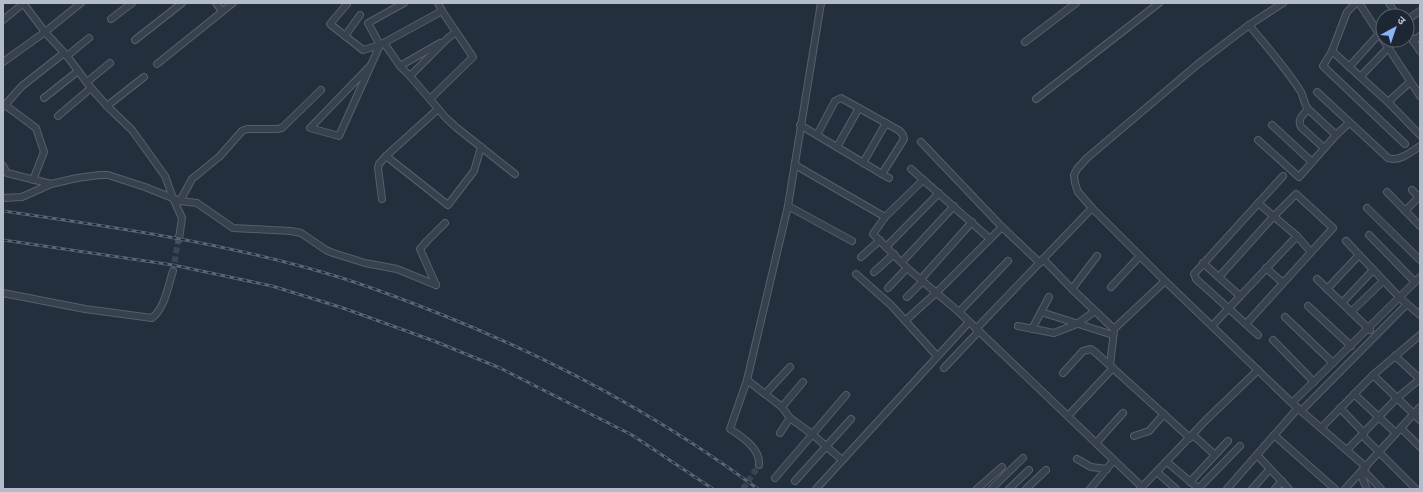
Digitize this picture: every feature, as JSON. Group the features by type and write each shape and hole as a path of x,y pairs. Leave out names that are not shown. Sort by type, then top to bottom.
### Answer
{"street":[{"path":"3,20 23,3 91,88 132,130 165,176 182,218 179,238 179,236"},
{"path":"111,19 132,3"},
{"path":"135,40 182,3"},
{"path":"216,3 222,12"},
{"path":"157,64 233,3"},
{"path":"404,3 368,23 382,44 438,109 457,128 515,174"},
{"path":"430,99 473,57 438,3"},
{"path":"760,464 757,453 744,437 730,428 747,380 788,206 821,3"},
{"path":"1026,42 1076,3"},
{"path":"1036,99 1159,3"},
{"path":"1283,3 1249,25 1198,64 1082,162 1074,175 1075,183 1078,192 1092,208 1165,281 1292,403 1347,450 1381,489"},
{"path":"1375,28 1357,3 1347,12 1332,51 1322,66 1405,144"},
{"path":"3,62 45,32 79,4"},
{"path":"347,4 330,24 363,50 382,44 442,11"},
{"path":"345,36 360,15"},
{"path":"1249,25 1277,58 1300,91 1308,109 1336,135"},
{"path":"400,66 456,32"},
{"path":"33,180 44,152 36,128 4,105 22,86 89,38"},
{"path":"410,76 448,38"},
{"path":"1350,66 1375,38"},
{"path":"370,66 310,128 339,136 370,66 382,44"},
{"path":"1361,76 1388,48 1420,96"},
{"path":"1332,51 1361,76 1420,134"},
{"path":"87,82 110,63"},
{"path":"44,98 78,71"},
{"path":"107,106 144,77"},
{"path":"1388,102 1410,82"},
{"path":"58,116 91,88"},
{"path":"180,201 192,179 222,154 244,130 277,130 284,127 321,90"},
{"path":"1317,92 1348,123 1388,158 1393,160 1407,155 1420,146"},
{"path":"817,135 838,99 841,98 900,131 903,134 904,139 882,174"},
{"path":"837,147 859,108"},
{"path":"382,199 378,168 379,164 438,109"},
{"path":"1308,109 1299,120 1299,123 1301,127 1324,148"},
{"path":"863,163 886,123"},
{"path":"1258,140 1299,177 1348,123"},
{"path":"800,125 889,178"},
{"path":"1272,125 1312,162"},
{"path":"921,142 1002,227 1072,289 1114,332"},
{"path":"386,156 448,205 474,171 481,147"},
{"path":"795,165 886,217"},
{"path":"3,166 7,173 51,184"},
{"path":"911,169 990,239"},
{"path":"3,198 22,197 51,184 77,178 108,175 145,187 180,201 197,203 228,226 233,228 291,231 301,233 333,253 365,263 397,269 436,285 420,249 445,223"},
{"path":"1258,335 1196,279 1194,274 1283,176"},
{"path":"923,180 886,217 873,234 907,268 959,312 1114,460 1141,488 1258,370"},
{"path":"1405,211 1419,198 1412,190"},
{"path":"1387,192 1420,226"},
{"path":"886,247 939,193"},
{"path":"1219,277 1273,216 1296,194 1333,228 1310,251 1246,324"},
{"path":"1258,203 1297,236 1310,251"},
{"path":"788,206 852,241"},
{"path":"902,262 954,206"},
{"path":"944,368 977,330 1092,208"},
{"path":"1367,208 1420,260"},
{"path":"907,297 972,222"},
{"path":"906,320 937,292 1002,227"},
{"path":"1369,235 1415,282"},
{"path":"1212,326 1297,236"},
{"path":"861,258 880,240"},
{"path":"1346,241 1383,281 1417,313 1420,305"},
{"path":"874,272 894,254"},
{"path":"1327,289 1359,255"},
{"path":"1072,289 1097,256"},
{"path":"1111,287 1140,256"},
{"path":"959,312 1008,261"},
{"path":"1203,263 1240,296"},
{"path":"888,288 907,268"},
{"path":"1266,268 1282,282"},
{"path":"1342,303 1373,270"},
{"path":"3,293 85,309 152,318 162,305 173,271"},
{"path":"856,274 906,320 937,356"},
{"path":"1292,403 1420,277"},
{"path":"1317,279 1375,336"},
{"path":"1068,416 1111,366 1114,332 1165,281"},
{"path":"1351,312 1383,281"},
{"path":"1032,329 1049,297"},
{"path":"1227,489 1274,435 1406,304"},
{"path":"1308,306 1350,346"},
{"path":"1018,326 1054,333 1077,324 1095,311"},
{"path":"1041,312 1077,324 1114,332"},
{"path":"1285,316 1333,363"},
{"path":"816,489 969,322"},
{"path":"1321,428 1373,375 1420,335"},
{"path":"1273,340 1314,382"},
{"path":"1415,340 1420,345"},
{"path":"1063,374 1086,350 1091,349 1164,414 1215,455"},
{"path":"1347,450 1397,398 1420,379 1395,356"},
{"path":"765,394 790,367"},
{"path":"1373,375 1420,420"},
{"path":"747,380 782,407 790,418 827,446 842,460"},
{"path":"782,407 803,382"},
{"path":"1354,394 1396,433"},
{"path":"775,478 846,395"},
{"path":"1345,489 1420,407"},
{"path":"1340,408 1379,452 1416,489"},
{"path":"1096,443 1123,412"},
{"path":"1134,436 1149,431 1164,414"},
{"path":"780,433 790,418"},
{"path":"795,481 852,419"},
{"path":"1401,428 1420,447"},
{"path":"1274,435 1335,489"},
{"path":"1190,482 1228,441"},
{"path":"1167,462 1198,489 1240,446"},
{"path":"1257,455 1290,489"},
{"path":"991,489 1023,458"},
{"path":"1077,459 1091,467 1107,469"},
{"path":"1090,489 1114,460"},
{"path":"977,489 1002,466"},
{"path":"1252,489 1270,469"},
{"path":"1009,489 1029,470"},
{"path":"1026,489 1046,470"},
{"path":"1363,470 1367,489"},
{"path":"1157,472 1176,489"},
{"path":"1275,489 1282,481"}],"tunnel":[{"path":"173,271 179,236"},
{"path":"743,489 759,465"}],"railway":[{"path":"3,211 86,223 210,245 292,264 346,279 387,293 482,331 524,350 605,391 683,438 758,489"},
{"path":"3,240 173,265 272,286 343,308 434,341 500,368 632,435 713,489"}]}
